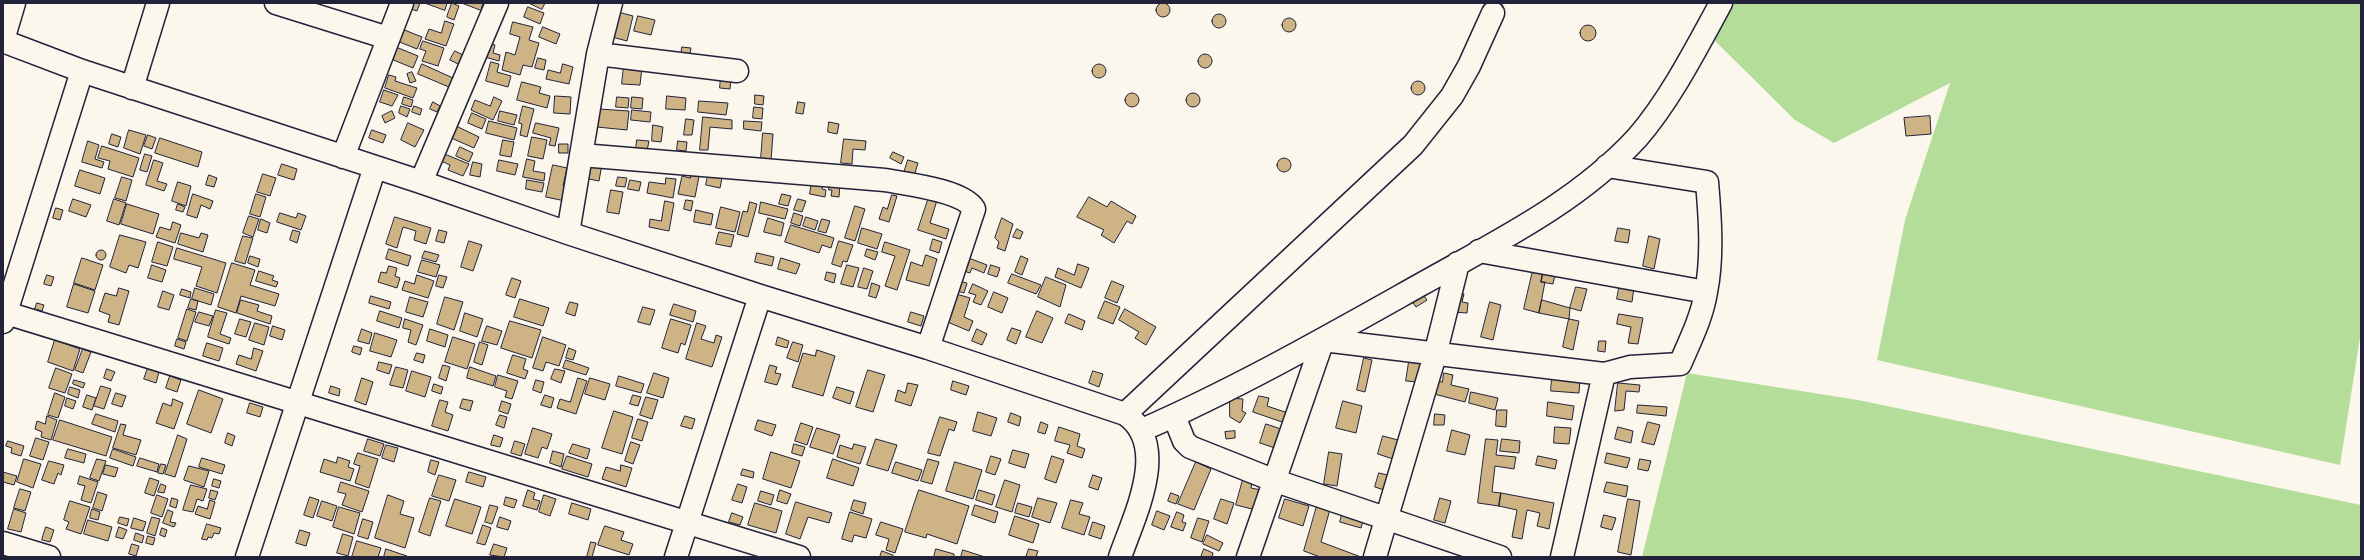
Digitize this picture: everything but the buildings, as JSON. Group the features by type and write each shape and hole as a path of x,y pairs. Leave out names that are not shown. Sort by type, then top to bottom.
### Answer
{"street":[{"path":"14,3 3,40 82,71 421,182 568,233 760,296 928,348 1125,414 1135,420 1142,430 1148,454 1146,480 1120,557"},
{"path":"132,88 158,3"},
{"path":"276,3 388,38"},
{"path":"343,157 402,3"},
{"path":"421,182 497,3"},
{"path":"568,233 598,54 611,3"},
{"path":"1142,430 1174,416 1323,340 1540,217 1607,166 1636,138 1659,109 1721,3"},
{"path":"1125,414 1413,145 1452,96 1469,66 1493,13"},
{"path":"598,54 737,71"},
{"path":"82,71 4,316 297,403 799,557"},
{"path":"581,155 885,180 924,187 965,199 974,209 928,348"},
{"path":"1323,340 1435,355 1604,374 1630,368 1680,364 1696,326 1706,292 1709,259 1707,182 1607,166"},
{"path":"247,557 375,167"},
{"path":"1479,252 1706,292"},
{"path":"1375,557 1435,355 1458,263"},
{"path":"676,557 760,296"},
{"path":"1248,557 1273,480 1323,340"},
{"path":"1562,557 1604,374"},
{"path":"1174,416 1187,445 1273,480 1386,520 1496,556"},
{"path":"3,542 50,557"}],"green space":[{"path":"1729,3 2361,3 2361,331 2340,465 1877,360 1905,220 1950,83 1834,143 1795,120 1711,37"},
{"path":"1687,373 1858,400 2361,505 2361,557 1642,557"}]}
